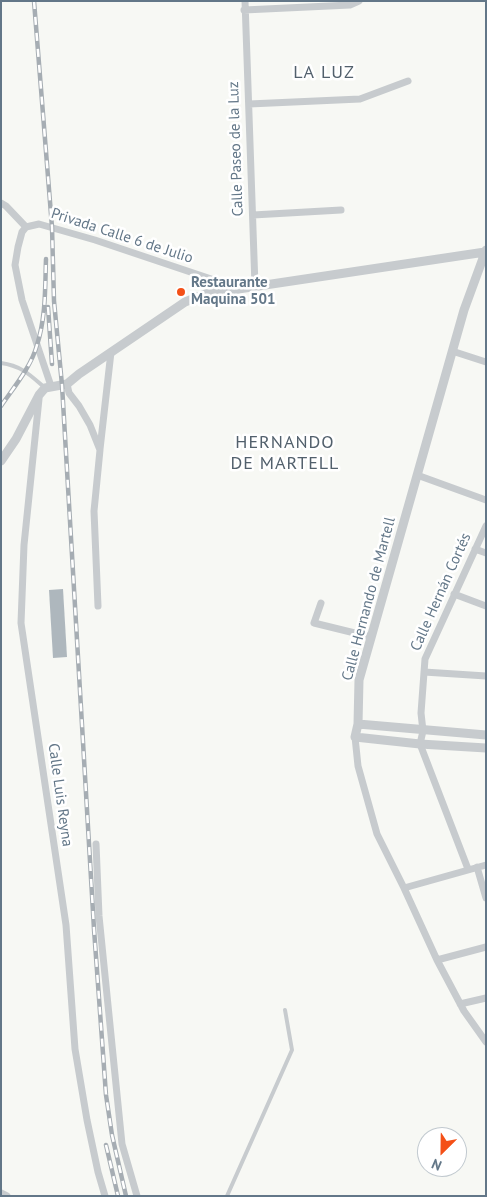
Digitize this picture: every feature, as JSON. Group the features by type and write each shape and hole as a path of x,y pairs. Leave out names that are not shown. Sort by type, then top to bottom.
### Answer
{"street":[{"name":"Calle Paseo de la Luz","path":"245,1 255,286"},
{"path":"244,10 350,5 359,1"},
{"path":"249,104 360,99 408,81"},
{"path":"1,204 6,206 26,227"},
{"path":"252,215 341,210"},
{"name":"Privada Calle 6 de Julio","path":"26,227 39,224 95,240 238,288"},
{"name":"Calle Luis Reyna","path":"26,227 22,232 15,265 45,390 24,546 21,623 66,925 75,1048 87,1120 105,1196"},
{"path":"1,460 16,439 45,390 67,384 185,302 205,294 238,288 485,251"},
{"name":"Calle Hernando de Martell","path":"485,251 464,310 359,680 358,724 355,737 358,766 377,834 460,1004 486,1042"},
{"path":"452,351 486,362"},
{"path":"98,606 94,511 111,352"},
{"path":"67,384 69,393 90,425 100,450"},
{"path":"417,475 486,500"},
{"name":"Calle Hernán Cortés","path":"468,869 420,744 422,731 421,713 425,659 486,526"},
{"path":"475,549 486,553"},
{"path":"454,594 486,606"},
{"path":"321,603 314,623 371,637"},
{"path":"424,672 486,676"},
{"path":"358,724 486,736"},
{"path":"355,737 420,744 486,748"},
{"path":"96,844 99,916 122,1144 137,1196"},
{"path":"404,888 486,865"},
{"path":"477,867 486,898"},
{"path":"437,960 486,947"},
{"path":"460,1004 486,998"},
{"path":"1,1193 7,1196"}],"lane":[{"path":"1,363 11,364 25,370 45,390"},
{"path":"227,1196 292,1050 285,1010"}],"building":[{"path":"63,589 67,657 53,658 49,590"}],"railway":[{"path":"34,1 52,227 54,301 62,385 94,929 106,1095 112,1135 126,1196"},
{"path":"1,406 26,369 37,345 44,313 46,259"},
{"path":"48,307 52,364"},
{"path":"106,1145 118,1196"}],"place":[{"name":"Restaurante Maquina 501","path":"181,292"}],"district":[{"name":"LA LUZ","path":"324,73"},
{"name":"HERNANDO DE MARTELL","path":"285,453"}]}
